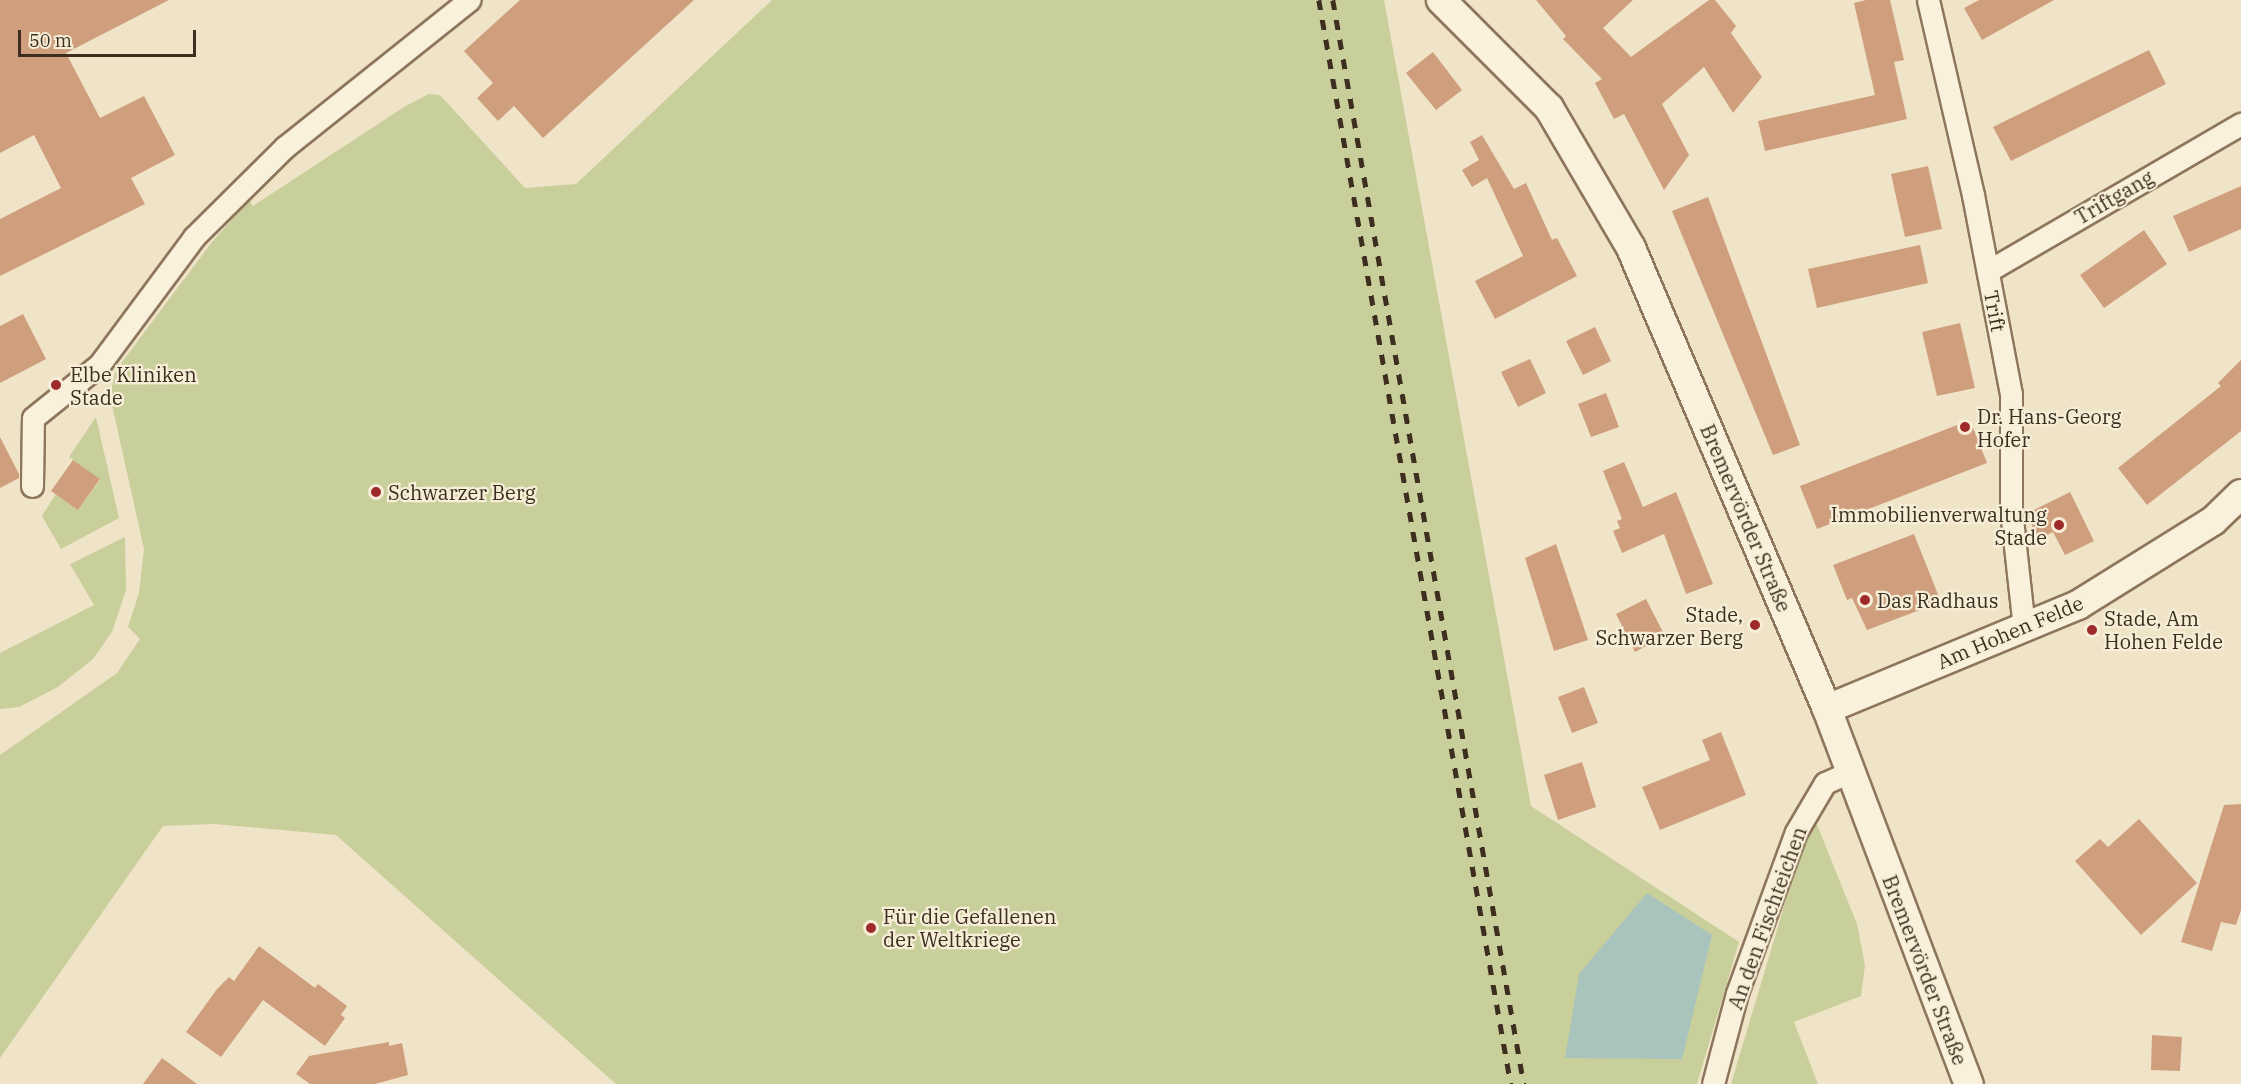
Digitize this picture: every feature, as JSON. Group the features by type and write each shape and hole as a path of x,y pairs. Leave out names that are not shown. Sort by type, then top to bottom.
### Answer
{"main road":[{"name":"Bremervörder Straße","path":"1441,0 1549,108 1631,248 1827,709 1837,778 1969,1084"},
{"name":"Am Hohen Felde","path":"1827,709 2078,605 2213,521 2241,494"}],"street":[{"path":"32,486 33,418 99,365 167,270 217,210 285,147 469,0"},
{"name":"Trift","path":"1928,0 1988,271 2011,394 2011,510 2024,628"},
{"name":"Triftgang","path":"1988,271 2241,124"},
{"name":"An den Fischteichen","path":"1713,1084 1737,993 1796,832 1837,778"}],"green space":[{"path":"772,0 1384,0 1531,806 1739,942 1697,1084 616,1084 336,835 214,824 163,826 0,1058 0,755 117,673 140,639 128,627 139,593 144,549 110,396 115,373 125,358 212,242 249,200 253,206 404,107 429,94 440,95 525,188 576,184"},
{"path":"96,417 119,518 61,549 42,516 56,494 78,510 100,480 69,457"},
{"path":"125,537 126,590 112,632 93,659 58,687 19,707 0,709 0,653 94,605 70,564"},
{"path":"1816,822 1857,924 1865,965 1861,996 1794,1022 1818,1084 1731,1084 1808,826"}],"water":[{"path":"1647,893 1712,935 1682,1059 1565,1058 1579,974"}],"building":[{"path":"0,0 169,0 66,53 100,118 144,96 175,155 131,178 145,204 0,276 0,219 61,188 34,135 0,153"},
{"path":"520,0 694,0 543,138 514,106 498,121 477,98 493,83 464,51"},
{"path":"1536,0 1633,0 1603,28 1631,57 1709,0 1715,0 1736,26 1731,33 1762,77 1733,113 1704,67 1662,104 1689,155 1664,190 1624,114 1614,119 1595,83 1602,79 1563,39 1566,36"},
{"path":"1866,0 1890,0 1904,60 1894,62 1907,119 1765,151 1758,121 1875,95 1854,3"},
{"path":"1979,0 2054,0 1982,40 1964,8"},
{"path":"2149,50 2166,84 2011,161 1993,127"},
{"path":"1433,52 1462,90 1436,110 1406,73"},
{"path":"1482,135 1514,189 1526,183 1552,240 1557,238 1577,276 1495,319 1475,281 1523,256 1487,178 1472,187 1462,170 1479,160 1470,142"},
{"path":"1928,166 1942,229 1905,237 1891,174"},
{"path":"2241,186 2241,229 2189,252 2173,216"},
{"path":"1708,197 1800,445 1773,455 1672,211"},
{"path":"2144,230 2167,264 2104,308 2080,275"},
{"path":"1920,245 1928,283 1817,308 1808,269"},
{"path":"23,314 46,359 0,383 0,326"},
{"path":"1960,323 1975,388 1937,396 1922,332"},
{"path":"1595,327 1611,361 1583,375 1566,341"},
{"path":"1530,359 1546,393 1518,407 1501,372"},
{"path":"2241,360 2241,431 2147,505 2118,468 2221,386 2218,383"},
{"path":"1606,393 1619,427 1591,437 1578,404"},
{"path":"1970,420 1987,463 1817,529 1800,486"},
{"path":"0,437 19,478 0,488"},
{"path":"73,460 100,479 78,510 51,491"},
{"path":"1624,462 1643,507 1676,492 1713,584 1686,594 1664,534 1622,553 1613,531 1620,528 1617,521 1622,519 1603,471"},
{"name":"Immobilienverwaltung Stade","path":"2070,492 2094,541 2065,555 2053,532 2039,539 2026,514"},
{"path":"1914,534 1941,602 1867,630 1852,598 1847,600 1833,565"},
{"path":"1556,544 1588,640 1554,651 1525,558"},
{"path":"1646,599 1665,636 1635,652 1616,614"},
{"path":"1584,687 1598,723 1572,733 1558,697"},
{"path":"1721,732 1746,795 1660,830 1642,787 1710,760 1702,740"},
{"path":"1582,762 1596,807 1558,820 1544,775"},
{"path":"2241,804 2241,910 2236,925 2221,922 2212,951 2181,942 2224,805"},
{"path":"2139,819 2197,883 2141,935 2075,861 2100,839 2108,847"},
{"path":"259,946 315,988 318,984 347,1006 341,1015 345,1018 325,1046 263,1000 221,1057 186,1032 217,989 229,977 234,981"},
{"path":"2152,1035 2182,1037 2180,1071 2151,1070"},
{"path":"389,1042 389,1046 402,1043 408,1075 375,1084 310,1084 296,1074 309,1056"},
{"path":"162,1058 173,1066 197,1084 143,1084"}],"railway":[{"path":"1319,0 1511,1084"},
{"path":"1333,0 1524,1084"}],"place":[{"name":"Elbe Kliniken Stade","path":"56,385"},
{"name":"Dr. Hans-Georg Hofer","path":"1965,427"},
{"name":"Schwarzer Berg","path":"376,492"},
{"name":"Immobilienverwaltung Stade","path":"2059,525"},
{"name":"Das Radhaus","path":"1865,600"},
{"name":"Stade, Schwarzer Berg","path":"1755,625"},
{"name":"Stade, Am Hohen Felde","path":"2092,630"},
{"name":"Für die Gefallenen der Weltkriege","path":"871,928"}]}
